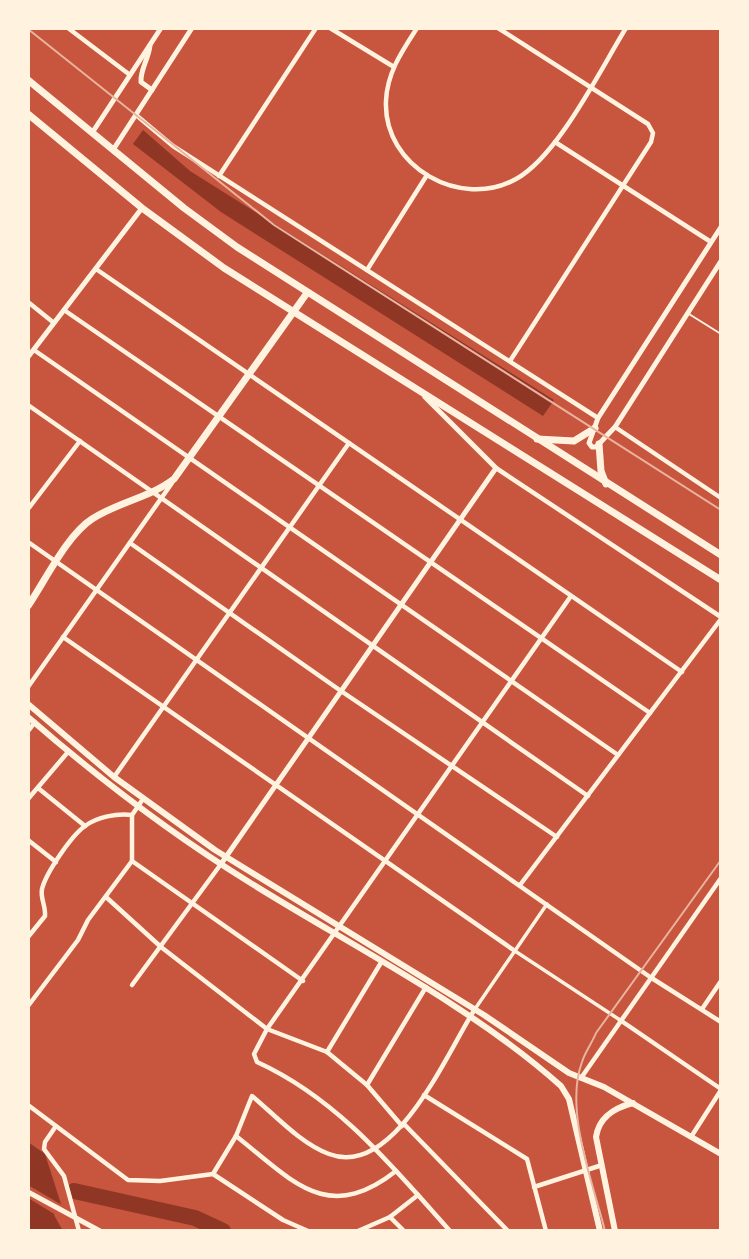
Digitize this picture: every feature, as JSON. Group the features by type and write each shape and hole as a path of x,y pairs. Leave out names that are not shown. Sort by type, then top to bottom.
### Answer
{"main road":[{"path":"28,80 184,208 307,293 721,555"},
{"path":"28,114 142,208 225,268 721,580"},
{"path":"28,606 57,562 90,521 120,503 153,493 174,479 307,293"},
{"path":"534,438 574,441 595,428"},
{"path":"599,444 601,471 607,485"},
{"path":"28,704 114,777 226,857 429,981 569,1073 633,1103 721,1154"},
{"path":"28,716 137,807 221,864 470,1018 561,1086 570,1105 600,1231"},
{"path":"561,1086 568,1081 569,1073"},
{"path":"615,1231 599,1166 598,1126 614,1110 633,1103"}],"street":[{"path":"68,28 130,75"},
{"path":"92,132 161,28"},
{"path":"113,150 192,28"},
{"path":"219,176 316,28"},
{"path":"330,28 394,67"},
{"path":"417,28 394,67 386,104 389,125 402,152 427,175 454,187 485,189 500,185 530,169 555,142 626,28"},
{"path":"498,28 648,124 653,132 651,142 510,361"},
{"path":"151,44 148,61 140,77 141,82 152,90"},
{"path":"136,115 173,146 598,418"},
{"path":"555,142 711,242"},
{"path":"367,270 427,175"},
{"path":"28,357 142,208"},
{"path":"721,227 598,418 589,444 595,448 615,427 721,261"},
{"path":"96,269 682,672"},
{"path":"28,302 54,323"},
{"path":"64,310 650,713"},
{"path":"33,350 618,755"},
{"path":"418,390 496,468 721,618 520,885"},
{"path":"28,405 588,796"},
{"path":"615,427 721,498"},
{"path":"28,509 80,441"},
{"path":"114,777 349,443"},
{"path":"132,985 226,857 496,468"},
{"path":"28,687 174,479"},
{"path":"28,542 650,977 721,1022"},
{"path":"130,542 341,691 557,837"},
{"path":"450,1231 376,1148 320,1100 261,1064 254,1054 267,1028 303,981 571,596"},
{"path":"63,637 515,951 721,1089 691,1137"},
{"path":"28,731 35,722"},
{"path":"28,799 68,752"},
{"path":"38,788 85,826"},
{"path":"28,1006 78,940 88,920 132,861 132,815 143,799"},
{"path":"28,937 45,916 41,896 43,886 56,862 85,826 104,817 132,815"},
{"path":"28,840 56,862"},
{"path":"132,861 303,981"},
{"path":"580,1078 721,878"},
{"path":"106,897 161,947 267,1028 327,1052 367,1086 508,1231"},
{"path":"213,1174 236,1136 252,1096 330,1154 359,1155 389,1140 424,1095 475,1010 547,904"},
{"path":"327,1052 386,954"},
{"path":"367,1086 429,981"},
{"path":"702,1009 721,981"},
{"path":"424,1095 524,1156 546,1231"},
{"path":"28,1105 128,1180 160,1181 213,1174 283,1220 308,1231"},
{"path":"56,1126 45,1142 44,1149 61,1171 78,1220 79,1231"},
{"path":"236,1136 296,1183 327,1197 354,1196 381,1183 396,1171"},
{"path":"534,1186 599,1166"},
{"path":"28,1192 100,1231"},
{"path":"358,1231 390,1217 418,1195"},
{"path":"390,1217 404,1231"}],"lane":[{"path":"688,313 721,334"}],"shaded area":[{"path":"143,130 190,171 554,400 543,416 221,212 133,144"},
{"path":"28,1142 45,1154 61,1204 54,1215 63,1231 28,1231"}],"pier":[{"path":"28,1185 62,1205 56,1215 28,1198"}],"waterway":[{"path":"74,1191 195,1218 223,1231"}],"tram line":[{"path":"28,29 274,225 721,510"},
{"path":"605,1231 578,1124 577,1081 582,1062 596,1033 721,860"}]}
